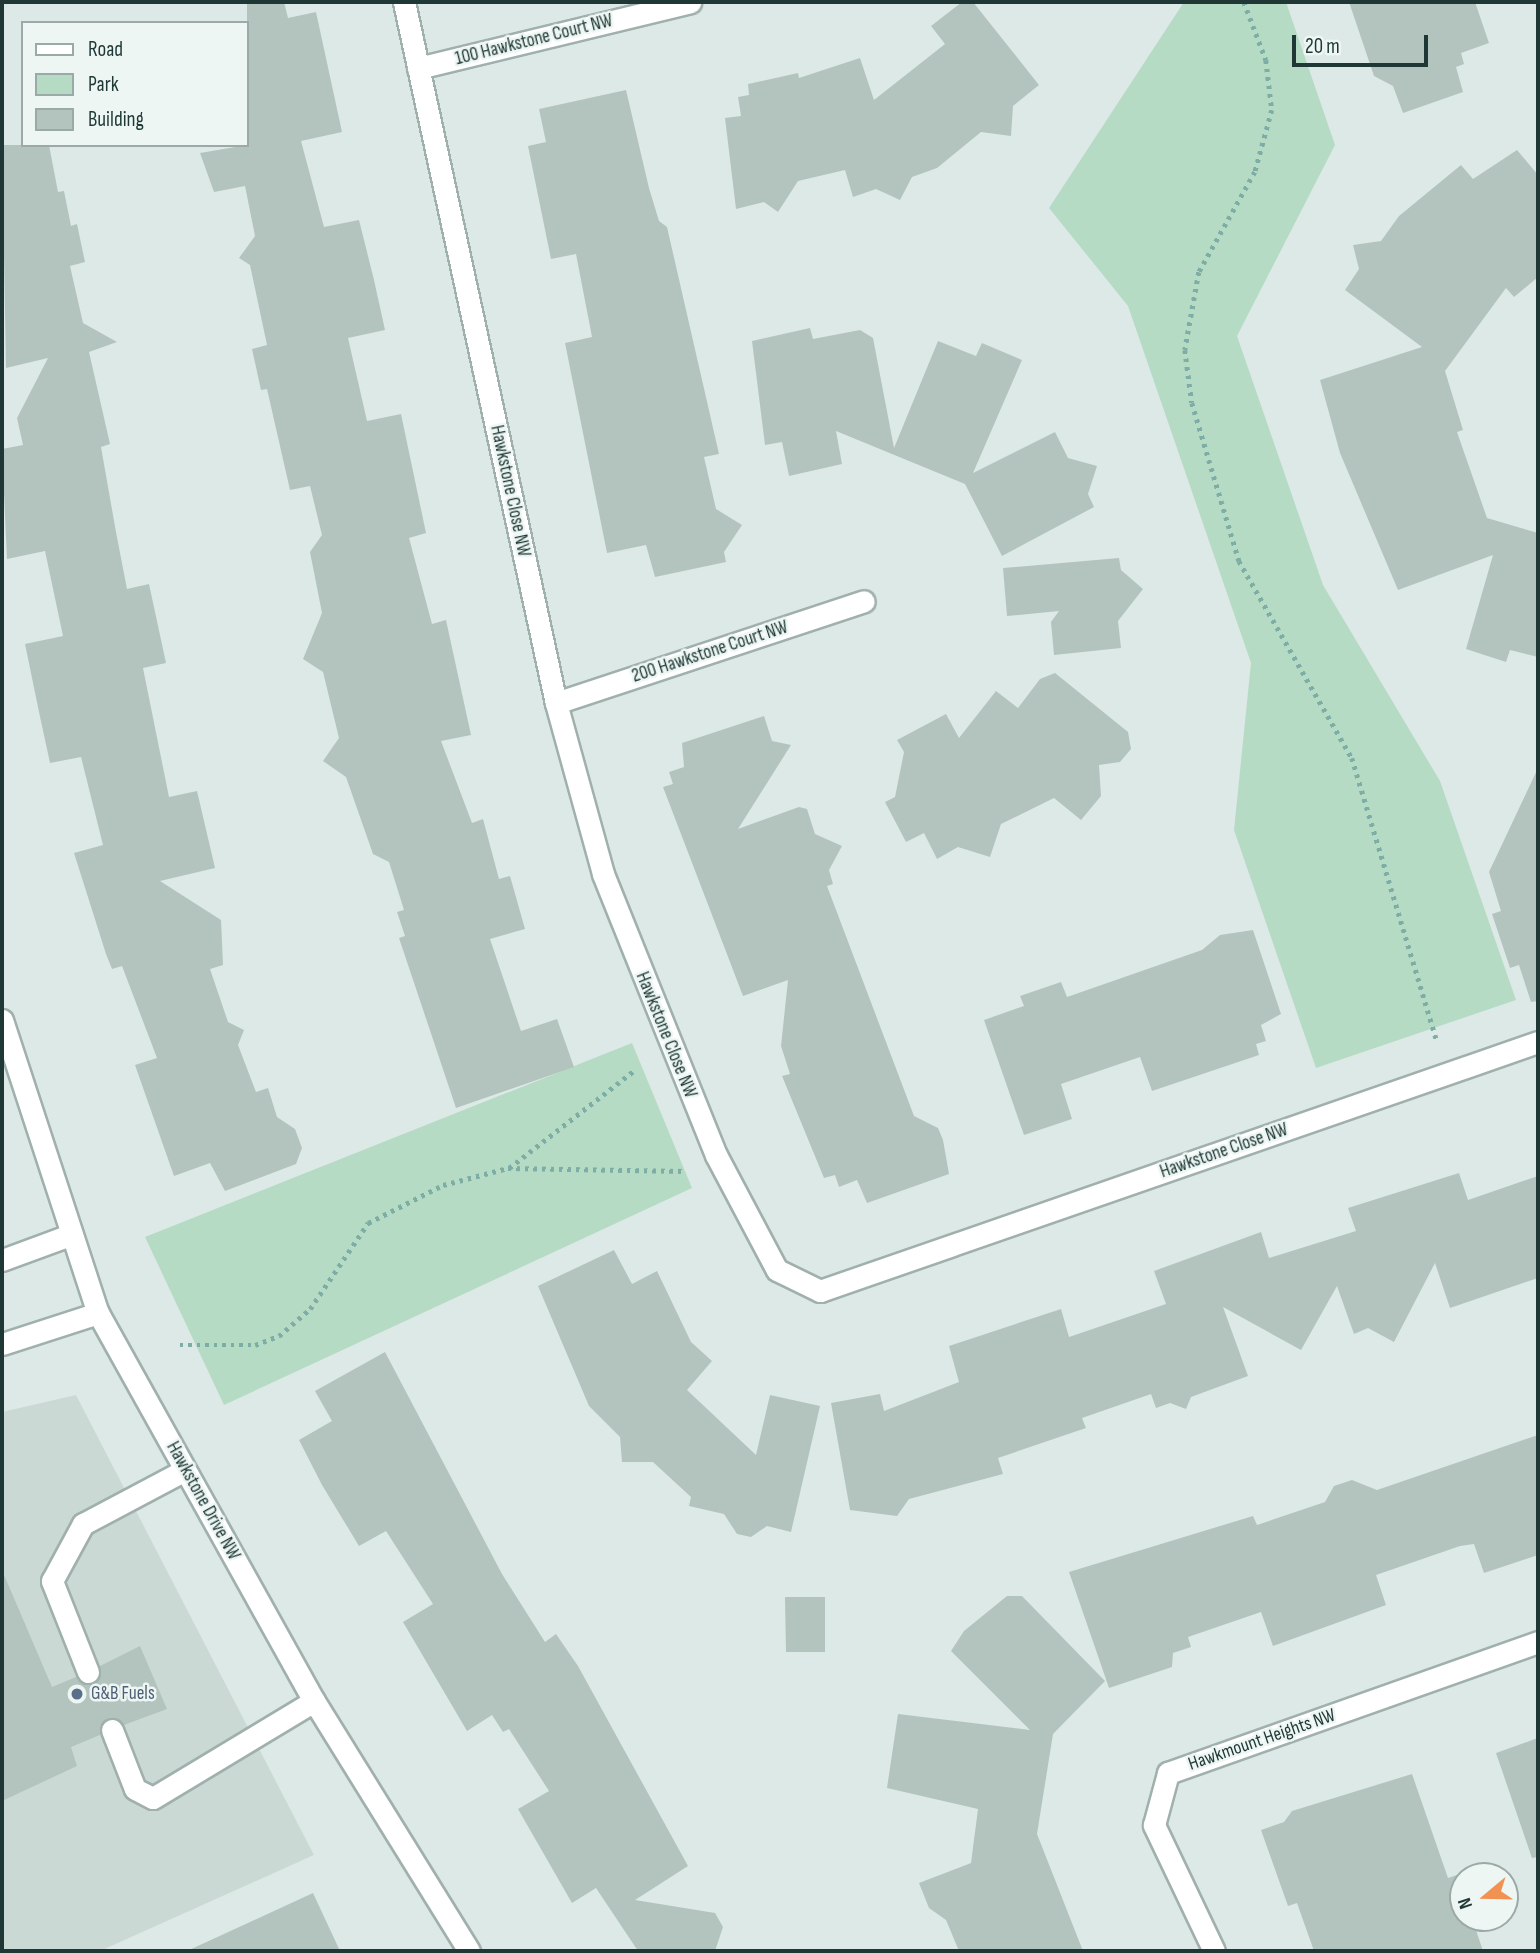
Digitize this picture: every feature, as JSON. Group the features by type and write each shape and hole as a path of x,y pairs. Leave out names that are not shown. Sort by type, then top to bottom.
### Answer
{"street":[{"name":"Hawkstone Close NW","path":"404,2 556,703 603,874 716,1155 777,1270 820,1291 1538,1042"},
{"name":"100 Hawkstone Court NW","path":"418,68 691,2"},
{"name":"200 Hawkstone Court NW","path":"556,703 864,601"},
{"name":"Hawkstone Drive NW","path":"2,1020 70,1235 98,1312 314,1701 469,1951"},
{"path":"2,1260 70,1235"},
{"path":"2,1345 98,1312"},
{"path":"88,1672 52,1581 83,1524 185,1470"},
{"name":"Hawkmount Heights NW","path":"1214,1951 1154,1825 1168,1773 1538,1642"},
{"path":"112,1730 135,1788 153,1798 314,1701"}],"path":[{"path":"1244,2 1266,60 1272,110 1255,172 1199,272 1185,350 1192,403 1239,561 1352,758 1439,1045"},
{"path":"508,1168 636,1069"},
{"path":"180,1345 255,1345 279,1336 310,1309 369,1223 443,1185 508,1168 685,1171"}],"shaded area":[{"path":"76,1395 314,1855 100,1951 2,1951 2,1412"}],"green space":[{"path":"1184,2 1286,2 1335,145 1237,336 1323,585 1440,781 1516,1000 1316,1068 1234,830 1251,663 1128,306 1049,208"},
{"path":"632,1043 692,1188 224,1405 145,1237"}],"building":[{"path":"247,2 284,2 288,18 316,12 342,132 301,141 324,227 359,220 374,280 385,330 348,338 367,421 401,414 426,533 409,538 432,624 446,620 471,735 441,741 472,823 483,819 499,879 510,876 525,929 490,939 521,1031 557,1019 574,1067 456,1108 399,938 405,936 397,912 404,910 389,862 373,854 346,777 323,761 339,738 323,672 303,659 322,613 310,552 322,535 310,486 290,490 267,389 261,390 252,349 267,345 250,265 239,258 255,236 245,186 214,192 200,153 248,147"},
{"path":"962,2 973,2 1039,85 1013,106 1011,136 981,132 937,168 912,177 900,200 876,189 853,197 845,170 798,181 778,212 764,202 736,209 725,118 741,116 738,97 749,95 748,84 798,73 799,78 860,58 874,100 945,44 931,26"},
{"path":"1349,2 1475,2 1489,43 1461,53 1464,64 1456,67 1463,92 1403,113 1393,86 1374,76"},
{"path":"626,90 649,188 659,221 667,227 719,454 704,457 716,509 742,525 724,552 726,562 655,577 646,545 607,553 565,343 592,337 576,254 551,259 528,146 546,142 539,109"},
{"path":"2,145 49,147 58,192 64,191 71,226 77,224 85,262 70,266 83,323 117,342 89,352 110,444 101,447 127,589 149,584 166,663 143,668 169,797 197,791 215,868 160,881 221,920 223,965 210,969 228,1022 244,1030 238,1045 256,1092 268,1088 277,1117 295,1129 302,1148 296,1164 225,1191 210,1163 174,1176 135,1065 157,1058 122,966 112,969 74,853 103,845 81,757 50,763 25,644 63,636 45,551 7,559 2,449 23,445 17,418 48,358 6,368"},
{"path":"1517,150 1538,175 1538,277 1514,297 1506,288 1445,371 1463,430 1457,432 1487,518 1538,533 1538,657 1510,650 1506,662 1466,649 1493,555 1398,590 1340,453 1320,380 1422,347 1345,290 1359,269 1353,245 1381,241 1399,216 1461,165 1473,179"},
{"path":"810,328 813,339 860,330 873,338 894,448 938,341 976,356 982,343 1022,360 973,473 1055,432 1068,458 1097,466 1088,494 1094,507 1002,556 965,484 836,431 842,464 789,476 782,442 765,445 752,341"},
{"path":"1119,558 1121,570 1143,589 1118,621 1121,648 1054,655 1051,622 1059,611 1007,616 1003,568"},
{"path":"1055,673 1128,732 1131,749 1120,762 1099,765 1101,796 1081,820 1054,798 1001,824 990,857 958,847 937,859 924,833 906,842 885,802 895,797 904,752 897,740 946,714 959,738 996,691 1018,708 1040,679"},
{"path":"764,716 772,741 791,745 738,829 799,807 807,809 815,834 842,846 829,870 833,884 827,886 914,1116 938,1128 943,1140 949,1174 867,1203 857,1180 839,1187 835,1175 824,1178 782,1076 790,1074 781,1046 788,980 743,996 663,787 673,784 669,772 684,767 682,743"},
{"path":"1538,768 1538,1001 1531,1002 1519,965 1510,968 1492,914 1501,911 1489,872"},
{"path":"1253,930 1281,1014 1261,1025 1266,1041 1256,1044 1259,1055 1152,1091 1140,1057 1061,1084 1072,1119 1024,1135 984,1020 1024,1006 1020,996 1061,982 1067,997 1202,950 1220,935"},
{"path":"1459,1173 1468,1200 1538,1176 1538,1278 1450,1308 1435,1263 1394,1342 1368,1328 1354,1334 1337,1286 1301,1350 1223,1307 1248,1376 1191,1397 1186,1409 1170,1403 1156,1408 1151,1394 1082,1418 1086,1428 998,1458 1003,1474 909,1499 897,1516 850,1510 831,1403 880,1394 884,1411 959,1382 949,1346 1061,1309 1069,1337 1166,1304 1154,1271 1261,1232 1269,1258 1356,1231 1348,1208"},
{"path":"614,1250 632,1284 657,1271 691,1342 712,1361 687,1390 756,1455 770,1395 820,1406 791,1532 767,1526 751,1537 737,1534 724,1514 689,1506 691,1497 653,1462 622,1462 620,1437 589,1406 538,1286"},
{"path":"385,1352 502,1574 545,1642 556,1634 578,1666 688,1866 635,1900 715,1913 723,1927 715,1951 638,1951 596,1888 572,1903 518,1809 549,1791 509,1729 503,1732 492,1715 467,1731 403,1622 433,1604 386,1531 359,1546 322,1485 299,1440 332,1421 315,1391"},
{"path":"1538,1435 1538,1555 1484,1573 1474,1544 1460,1546 1376,1575 1386,1605 1273,1646 1261,1612 1188,1637 1191,1647 1173,1653 1172,1667 1109,1688 1069,1572 1253,1516 1257,1525 1325,1502 1334,1486 1352,1480 1377,1490"},
{"path":"2,1570 52,1687 76,1677 93,1684 100,1666 140,1646 167,1709 124,1725 107,1718 100,1735 71,1747 77,1766 2,1801"},
{"path":"1007,1596 1022,1596 1105,1681 1053,1734 1037,1834 1083,1951 959,1951 946,1920 929,1908 919,1883 971,1863 978,1809 887,1788 898,1714 1030,1730 951,1651 964,1631"},
{"path":"785,1597 825,1597 825,1652 786,1652"},
{"path":"1538,1738 1538,1857 1532,1858 1496,1753"},
{"path":"1412,1774 1449,1878 1449,1932 1477,1932 1483,1951 1314,1951 1297,1903 1288,1906 1261,1830 1284,1822 1292,1811"},
{"path":"313,1893 340,1951 187,1951"}],"place":[{"name":"G&B Fuels","path":"77,1694"}]}
